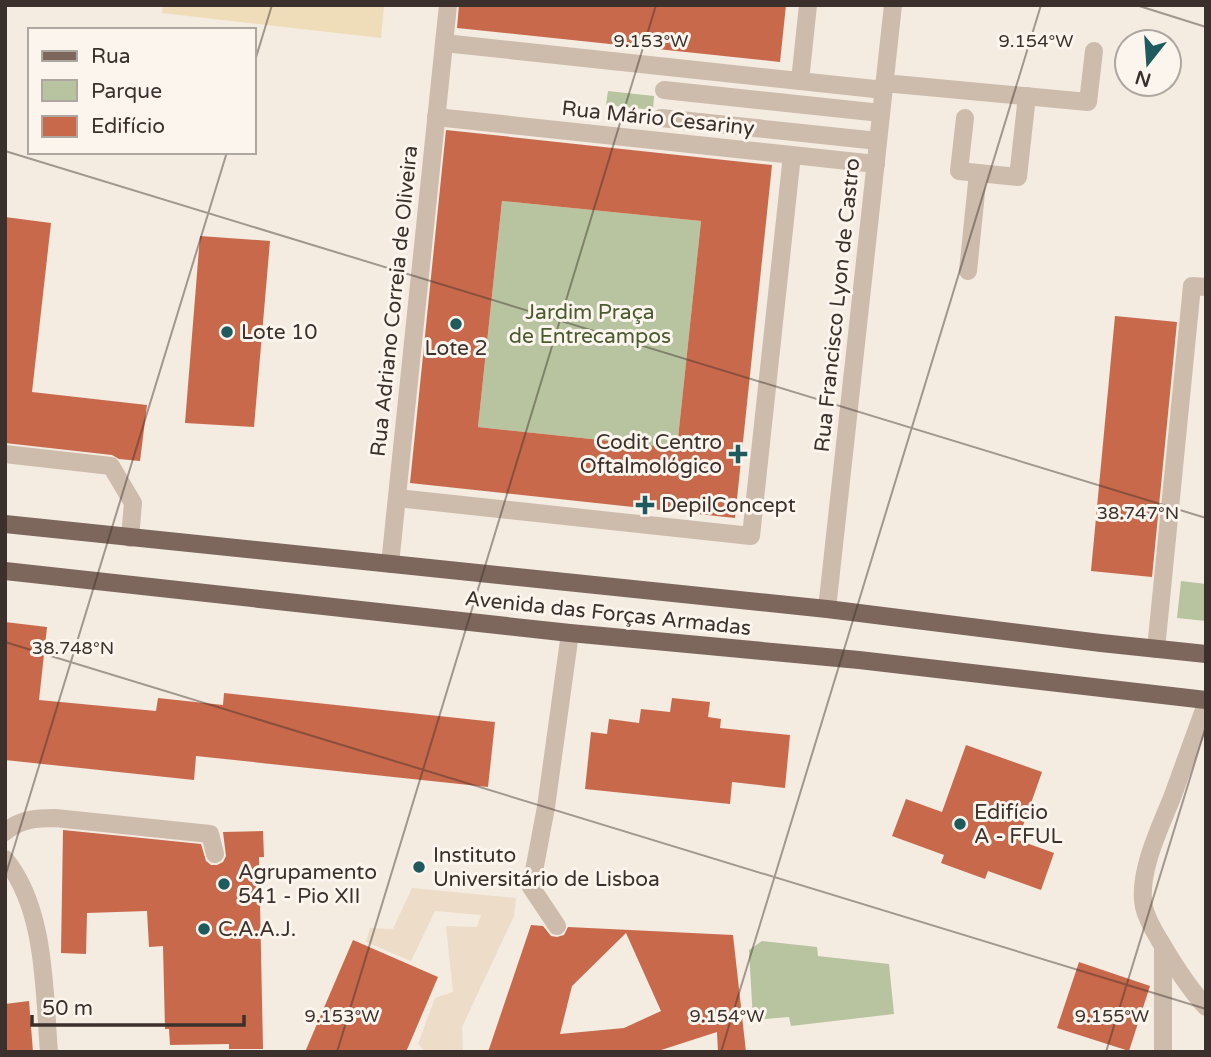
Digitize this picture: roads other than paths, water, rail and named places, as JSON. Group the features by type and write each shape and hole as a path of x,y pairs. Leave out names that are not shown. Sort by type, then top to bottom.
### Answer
{"main road":[{"name":"Avenida das Forças Armadas","path":"5,524 827,609 1206,654"},
{"name":"Avenida das Forças Armadas","path":"5,571 570,633 859,660 1206,702"}],"street":[{"name":"Rua Adriano Correia de Oliveira","path":"390,564 448,5"},
{"path":"800,81 808,5"},
{"name":"Rua Francisco Lyon de Castro","path":"827,609 893,5"},
{"path":"444,43 800,81 1088,102 1094,51"},
{"name":"Rua Mário Cesariny","path":"664,90 881,113"},
{"path":"965,118 959,171 1018,177 1027,96"},
{"name":"Rua Mário Cesariny","path":"436,117 876,164"},
{"name":"Rua Mário Cesariny","path":"661,118 878,141"},
{"path":"397,498 751,536 792,155"},
{"path":"968,271 978,173"},
{"path":"1156,649 1199,286"},
{"path":"5,454 111,466 133,503 130,537"},
{"path":"557,926 531,887 546,807 570,633"},
{"path":"1206,702 1151,853 1143,885 1145,909 1163,946 1185,981 1206,1007"},
{"path":"5,832 22,822 55,818 210,834 215,854"},
{"path":"5,859 19,880 34,920 41,959 49,1052"},
{"path":"1163,946 1164,1052"}],"place":[{"name":"Lote 2","path":"456,324"},
{"name":"Lote 10","path":"227,332"},
{"name":"Codit Centro Oftalmológico","path":"738,454"},
{"name":"DepilConcept","path":"645,505"},
{"name":"Edifício A - FFUL","path":"960,824"},
{"name":"Instituto Universitário de Lisboa","path":"419,867"},
{"name":"Agrupamento 541 - Pio XII","path":"224,884"},
{"name":"C.A.A.J.","path":"204,929"}],"park label":[{"name":"Jardim Praça de Entrecampos","path":"590,324"}]}
